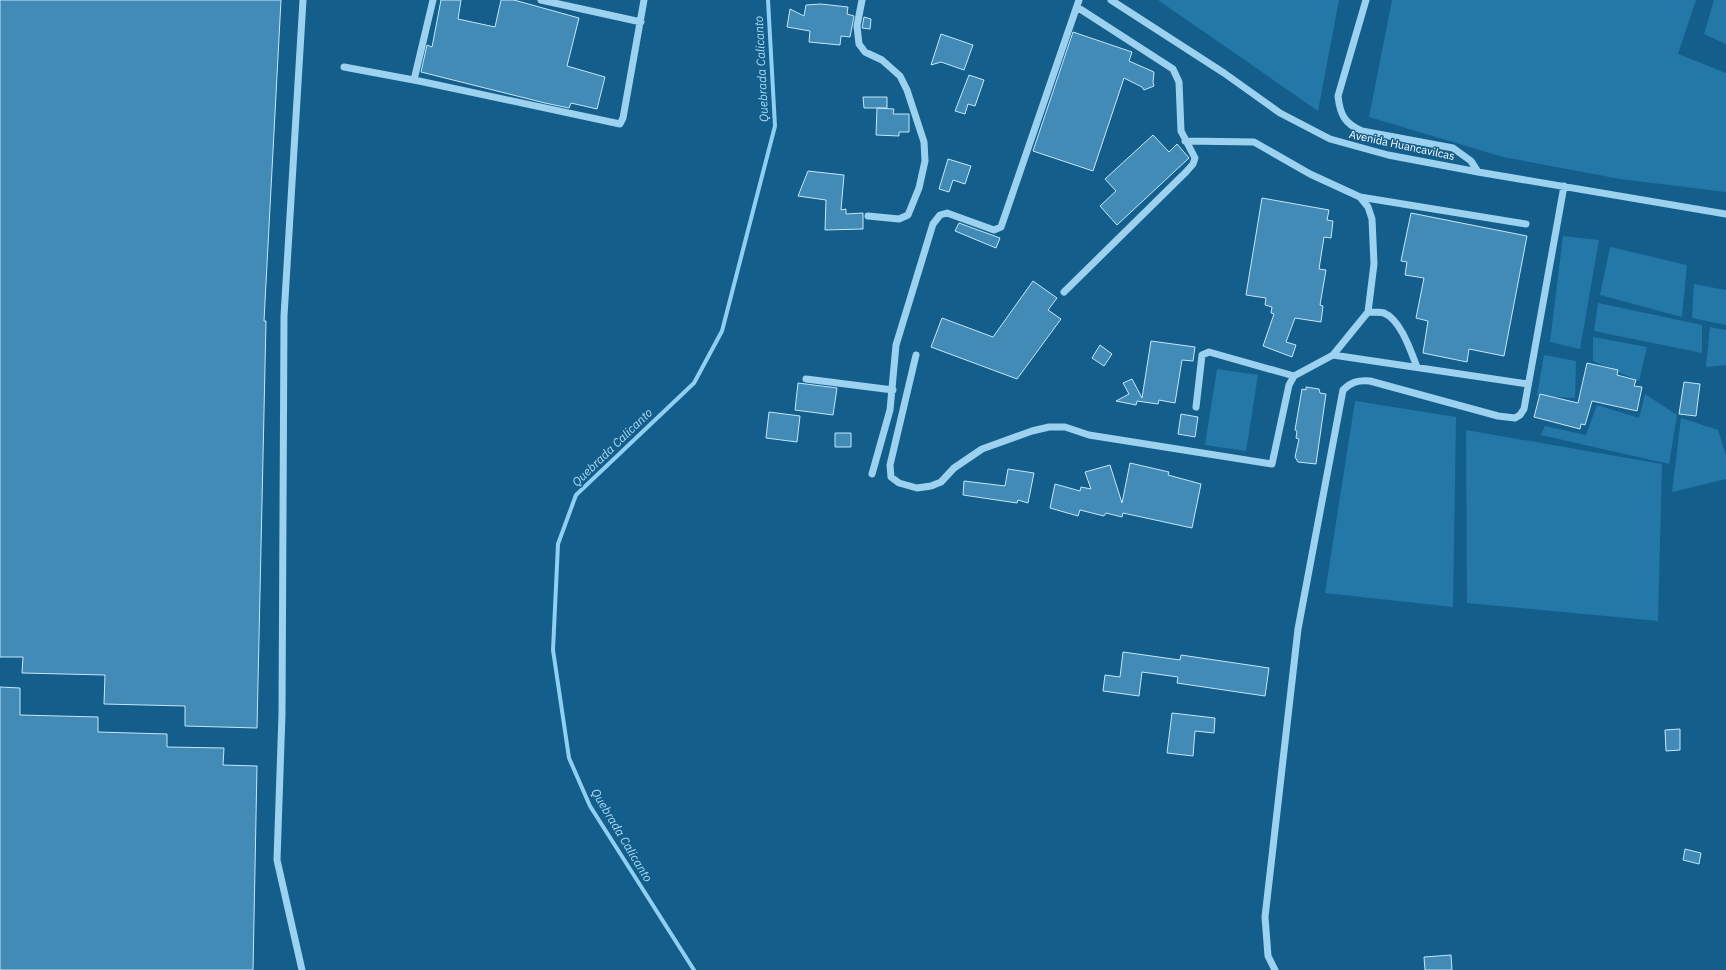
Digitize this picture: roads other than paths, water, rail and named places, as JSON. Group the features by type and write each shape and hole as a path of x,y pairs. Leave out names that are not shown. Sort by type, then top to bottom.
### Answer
{"street":[{"path":"302,970 277,860 282,714 284,316 303,0"},
{"path":"414,80 433,0"},
{"path":"541,0 641,22"},
{"path":"344,67 414,80 620,124 623,118 644,0"},
{"path":"862,0 857,26 859,44 864,52 882,60 900,76 907,90 924,142 925,160 919,188 908,215 899,219 868,216"},
{"name":"Avenida Huancavilcas","path":"1111,0 1224,72 1280,113 1330,139 1388,155 1478,172 1726,214"},
{"path":"1366,0 1338,96 1339,109 1344,118 1351,126 1362,131 1453,148 1471,161 1478,172"},
{"path":"872,474 890,410 896,345 935,219 940,215 947,213 994,230 1002,227 1078,3 1172,69 1179,82 1180,124 1185,141 1193,152 1194,158 1193,164 1064,292"},
{"path":"1185,141 1254,142 1310,174 1360,197 1526,224"},
{"path":"1275,970 1268,956 1265,917 1298,629 1343,390 1350,384 1361,380 1370,381 1507,418 1520,416 1524,409 1564,186"},
{"path":"916,355 889,471 891,477 898,483 917,488 941,482 954,468 982,449 1032,431 1049,427 1065,427 1088,435 1272,464 1289,385 1294,376 1334,355 1368,312 1374,264 1372,219 1360,197"},
{"path":"1368,312 1384,313 1396,322 1410,349 1417,367"},
{"path":"1196,407 1202,355 1209,352 1294,376"},
{"path":"1334,355 1528,384"},
{"path":"806,379 892,390"}],"waterway":[{"name":"Quebrada Calicanto","path":"694,970 590,806 569,758 553,650 558,544 576,495 694,383 722,331 775,126 768,0"}]}
